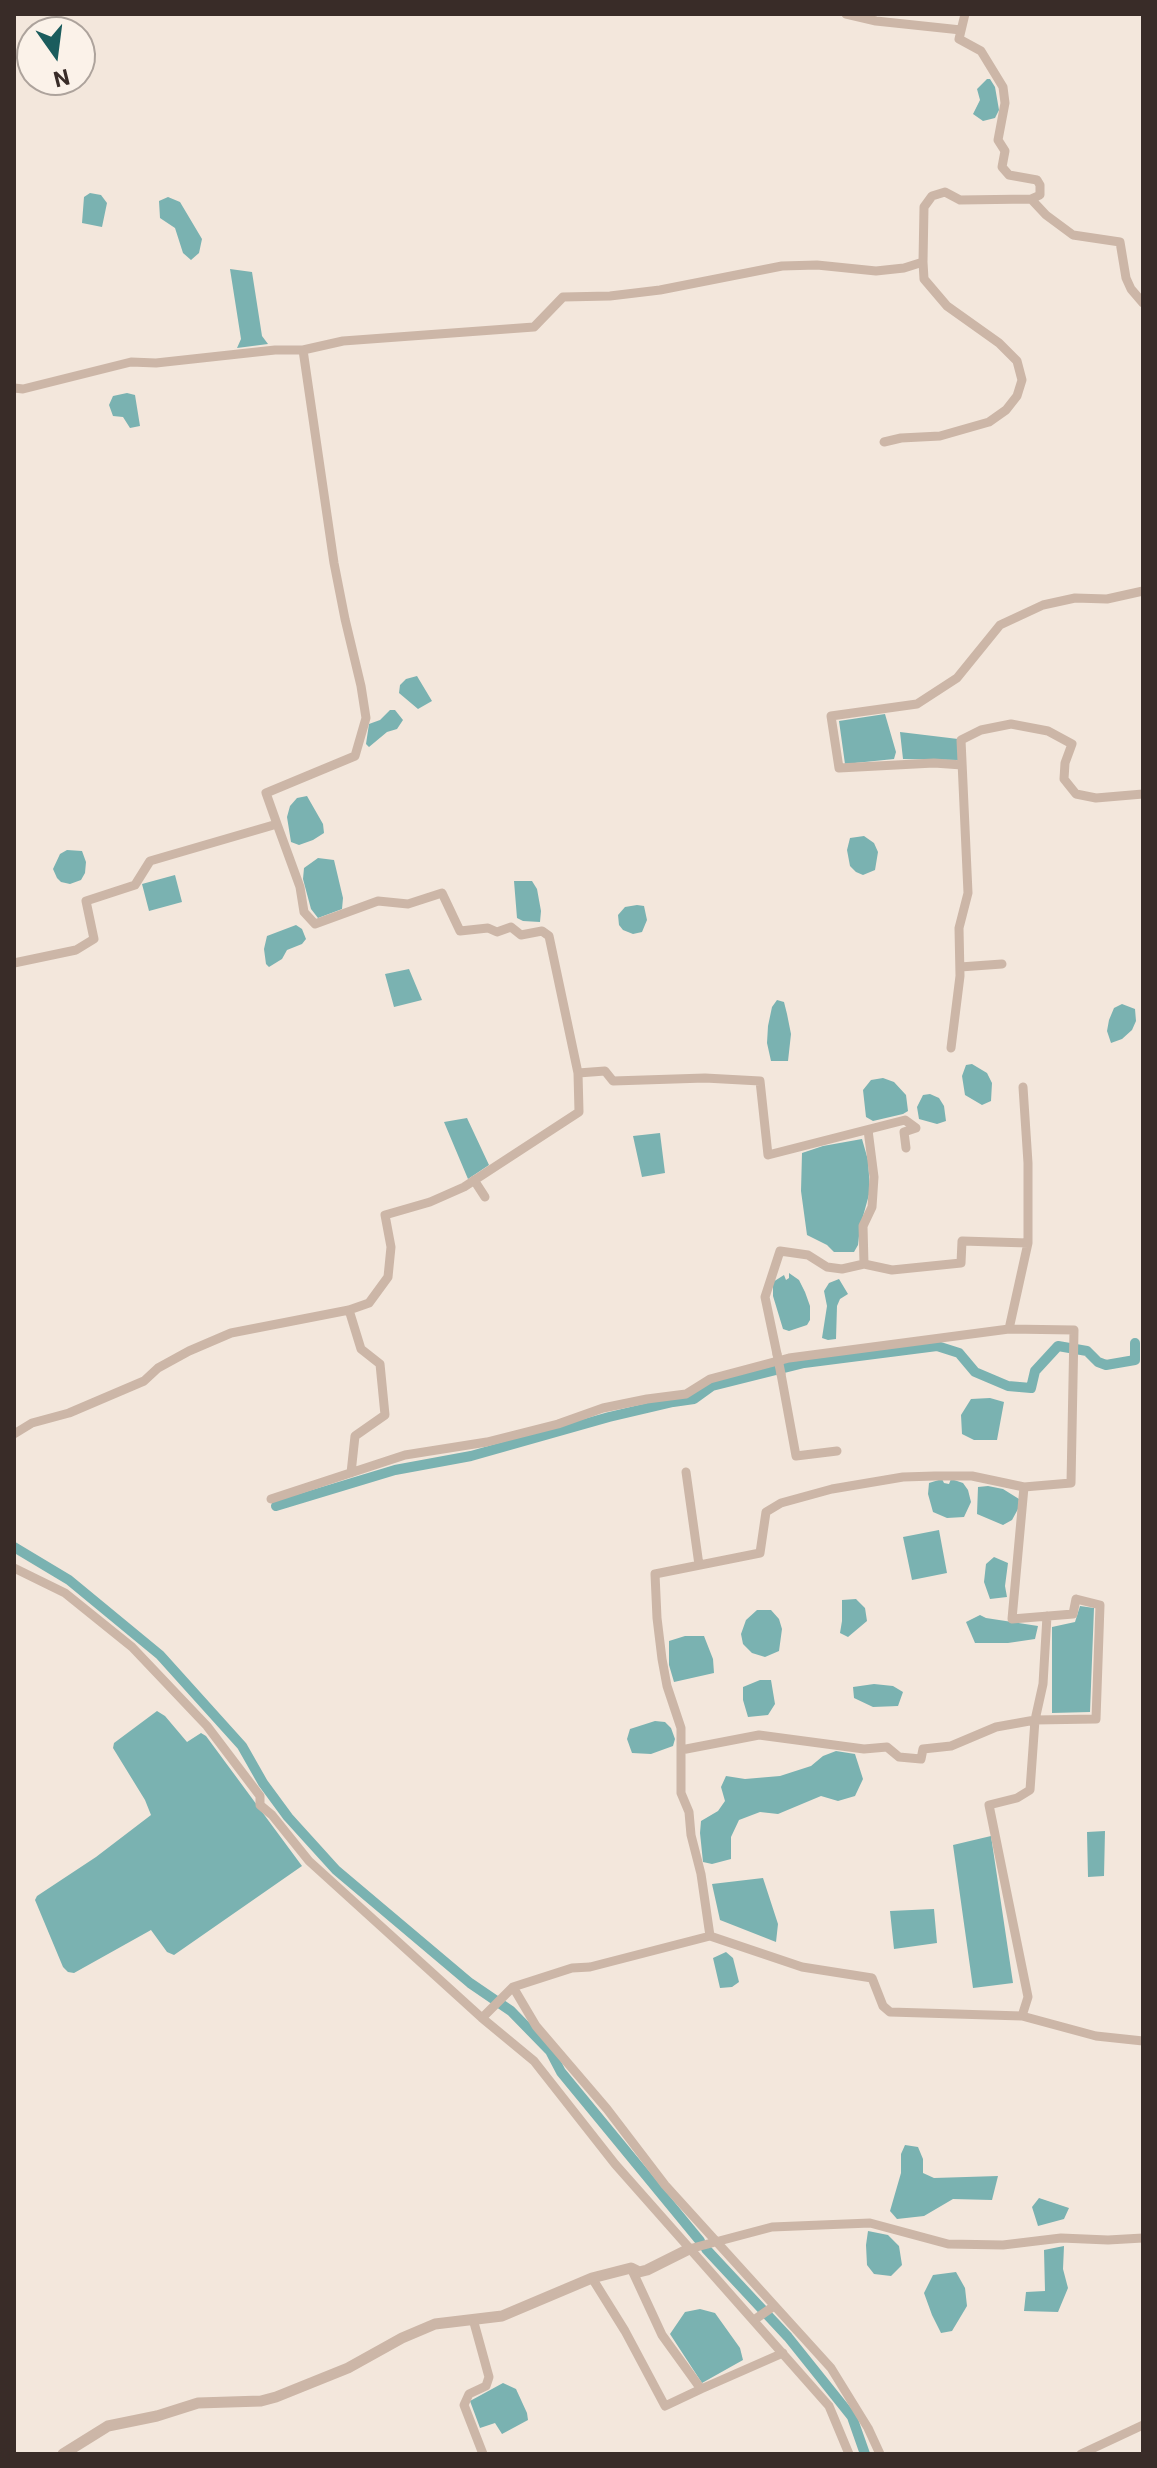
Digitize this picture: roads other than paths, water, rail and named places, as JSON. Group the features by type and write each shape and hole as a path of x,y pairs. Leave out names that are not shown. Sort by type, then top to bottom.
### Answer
{"street":[{"path":"846,14 913,26 961,30"},
{"path":"884,442 940,436 989,422 1006,410 1017,396 1022,380 1017,361 999,343 947,306 924,279 924,207 932,196 945,192 960,200 1031,199 1040,195 1037,180 1009,175 1002,167 1005,151 998,140 1005,103 1003,87 981,51 959,39 965,14"},
{"path":"1031,199 1073,235 1120,242 1126,278 1143,303"},
{"path":"14,388 23,389 131,362 156,363 275,350 303,350 343,341 534,327 563,297 660,290 782,266 817,265 876,271 923,262"},
{"path":"14,1434 32,1423 69,1413 144,1381 158,1368 231,1333 349,1310 369,1303 388,1277 391,1247 385,1215 430,1202 474,1180 579,1112 578,1073 549,936 542,931 521,935 511,927 497,932 488,928 460,931 442,893 408,904 378,901 315,924 304,912 300,887 266,793 355,756 366,718 334,563 303,350"},
{"path":"962,765 934,763 839,768 831,716 917,704 957,678 1000,625 1043,605 1075,598 1107,599 1143,591"},
{"path":"951,1048 960,967 959,928 968,893 961,740 996,726 1023,725 1048,731 1072,744 1065,763 1064,779 1076,794 1096,798 1143,794"},
{"path":"14,963 76,950 94,939 86,901 135,885 150,861 277,824"},
{"path":"960,967 1002,964"},
{"path":"578,1073 605,1071 613,1081 705,1078 760,1081 768,1155 905,1120 916,1128 904,1132 906,1148"},
{"path":"1009,1329 1028,1243 1028,1163 1023,1087"},
{"path":"864,1264 863,1226 872,1207 874,1177 868,1130"},
{"path":"474,1180 485,1197"},
{"path":"837,1451 796,1456 765,1297 780,1251 808,1255 827,1267 842,1269 864,1264 892,1270 961,1263 962,1241 1028,1243"},
{"path":"349,1310 361,1349 380,1364 385,1415 355,1436 351,1473"},
{"path":"271,1499 405,1455 487,1442 558,1424 603,1408 686,1394 710,1379 774,1361 1009,1329 1074,1330 1071,1483 1024,1487 972,1476 935,1476 903,1477 832,1489 781,1503 766,1512 760,1553 655,1574 662,1659 681,1728 681,1793 689,1812 710,1936"},
{"path":"686,1472 699,1565"},
{"path":"681,1750 759,1735 864,1749 887,1747 899,1757 921,1759 923,1749 951,1746 996,1727 1035,1720 1096,1719 1100,1605 1076,1599 1073,1614 1012,1619 1024,1487"},
{"path":"14,1568 65,1593 132,1647 207,1726 260,1796 260,1805 272,1815 309,1861 482,2018 534,2061 615,2164 829,2406 849,2454"},
{"path":"1022,2016 1028,1997 989,1805 1017,1798 1030,1790 1035,1720 1043,1684 1047,1616"},
{"path":"482,2018 513,1987 572,1968 590,1967 710,1936 802,1967 872,1978 883,2006 890,2012 1022,2016 1096,2036 1143,2041"},
{"path":"513,1987 536,2026 607,2109 665,2185 831,2368 868,2428 880,2454"},
{"path":"63,2454 108,2426 157,2416 198,2403 261,2401 276,2397 348,2368 402,2338 435,2324 502,2316 592,2278 631,2268 639,2272 647,2270 689,2249 772,2227 870,2223 948,2244 1003,2245 1061,2238 1143,2238"},
{"path":"631,2268 662,2335 701,2389"},
{"path":"592,2278 625,2331 665,2406 783,2353"},
{"path":"754,2320 774,2306"},
{"path":"473,2319 489,2377 486,2386 469,2394 464,2405 483,2454"},
{"path":"1081,2454 1143,2425"}],"water":[{"path":"987,79 995,87 999,110 995,118 983,121 973,114 980,100 977,89"},
{"path":"90,193 101,195 107,203 102,227 82,223 84,197"},
{"path":"168,197 180,202 202,239 199,253 191,260 183,253 175,228 160,218 159,201"},
{"path":"230,269 252,272 262,336 268,344 237,348 241,339"},
{"path":"135,395 140,426 130,428 123,417 113,416 109,405 113,396"},
{"path":"417,676 432,701 418,709 399,693 400,685 406,679"},
{"path":"390,710 395,710 403,720 397,729 387,732 369,747 366,744 369,724 380,720"},
{"path":"885,714 896,752 894,759 845,764 839,721"},
{"path":"900,732 958,739 959,760 903,759"},
{"path":"307,796 323,824 324,833 299,845 291,842 287,817 290,806 297,798"},
{"path":"864,836 874,843 878,852 875,870 863,875 850,866 847,850 850,838"},
{"path":"67,850 82,851 86,862 81,880 70,884 61,882 53,869 60,854"},
{"path":"318,858 334,860 343,898 342,909 318,918 311,909 303,879 304,868"},
{"path":"175,875 182,902 149,911 142,884"},
{"path":"514,881 532,881 537,889 540,922 517,918"},
{"path":"644,906 647,920 642,932 633,934 619,925 618,915 625,907"},
{"path":"296,925 302,929 306,939 287,950 282,959 269,967 264,949 267,936"},
{"path":"409,969 422,1000 394,1007 385,974"},
{"path":"777,1000 784,1002 791,1034 788,1061 771,1061 767,1043 772,1007"},
{"path":"1122,1004 1135,1009 1136,1021 1122,1039 1111,1043 1107,1031 1109,1020 1114,1008"},
{"path":"972,1064 987,1073 992,1083 991,1101 982,1105 965,1095 962,1076 966,1065"},
{"path":"883,1078 894,1082 906,1095 908,1111 873,1121 866,1117 863,1090 871,1080"},
{"path":"923,1095 939,1098 944,1106 946,1121 937,1124 919,1119 917,1107"},
{"path":"467,1118 489,1165 468,1179 444,1122"},
{"path":"660,1133 665,1173 642,1177 633,1136"},
{"path":"862,1139 868,1160 870,1191 858,1245 854,1252 834,1252 807,1235 801,1191 802,1153"},
{"path":"789,1273 799,1280 805,1292 810,1306 810,1320 807,1325 789,1331 783,1329 773,1296 773,1282 784,1275 786,1280"},
{"path":"839,1279 848,1294 840,1299 837,1306 836,1339 828,1340 822,1338 827,1306 824,1291 829,1283"},
{"path":"990,1398 1004,1402 997,1440 974,1440 962,1434 961,1415 971,1399"},
{"path":"942,1479 949,1484 951,1479 963,1483 968,1490 971,1502 964,1517 947,1518 933,1512 928,1494 929,1483"},
{"path":"978,1487 1003,1489 1019,1499 1012,1520 1003,1525 977,1514"},
{"path":"939,1530 947,1573 912,1580 903,1537"},
{"path":"994,1557 1008,1563 1007,1597 990,1599 984,1582 986,1564"},
{"path":"856,1599 865,1608 867,1621 848,1637 840,1633 842,1600"},
{"path":"1080,1606 1094,1608 1090,1712 1052,1713 1052,1627 1075,1622"},
{"path":"757,1610 771,1610 779,1619 782,1629 779,1651 765,1657 752,1653 743,1644 741,1634 746,1620"},
{"path":"980,1615 1038,1626 1035,1639 975,1643 966,1622"},
{"path":"685,1636 704,1636 713,1659 714,1673 674,1682 669,1665 669,1641"},
{"path":"760,1680 771,1680 775,1704 768,1715 748,1717 743,1687"},
{"path":"874,1684 893,1686 903,1692 898,1706 873,1707 854,1698 853,1687"},
{"path":"157,1711 187,1742 201,1733 206,1736 302,1866 174,1955 167,1952 151,1930 74,1973 68,1972 63,1967 35,1900 151,1815 113,1748 114,1743"},
{"path":"655,1721 665,1722 671,1728 675,1739 673,1746 651,1754 632,1753 627,1739 630,1729"},
{"path":"836,1751 855,1754 863,1779 855,1796 838,1801 821,1796 778,1814 760,1812 739,1820 731,1837 731,1859 712,1864 703,1862 701,1821 718,1811 725,1801 721,1787 726,1776 745,1779 780,1776 811,1766 823,1756"},
{"path":"1105,1831 1104,1876 1088,1877 1087,1832"},
{"path":"991,1836 1013,1983 973,1988 953,1845"},
{"path":"763,1878 778,1924 776,1942 720,1920 712,1884"},
{"path":"934,1909 937,1943 894,1949 890,1911"},
{"path":"726,1952 733,1958 739,1982 732,1987 720,1988 713,1958"},
{"path":"905,2145 918,2147 923,2159 923,2173 934,2178 998,2176 992,2200 953,2199 924,2216 897,2219 890,2211"},
{"path":"1039,2198 1069,2208 1064,2219 1038,2226 1032,2207"},
{"path":"868,2231 888,2235 899,2246 902,2265 891,2276 874,2274 867,2265"},
{"path":"1064,2246 1063,2269 1068,2288 1058,2312 1024,2311 1026,2292 1045,2291 1044,2250"},
{"path":"956,2272 965,2288 967,2306 952,2331 941,2333 924,2293 933,2275"},
{"path":"700,2309 715,2313 740,2348 743,2360 702,2383 670,2334 685,2312"},
{"path":"503,2383 516,2389 528,2420 502,2434 495,2423 480,2428 470,2401"}],"waterway":[{"path":"276,1506 395,1470 471,1456 609,1417 694,1399 712,1386 804,1363 937,1346 959,1353 975,1372 1008,1386 1031,1388 1035,1371 1058,1346 1087,1351 1106,1365 1135,1360 1135,1343"},
{"path":"14,1547 69,1580 160,1655 242,1746 263,1783 288,1817 336,1870 470,1983 511,2011 550,2051 561,2072 700,2241"},
{"path":"706,2249 788,2337 852,2417 865,2454"}]}
